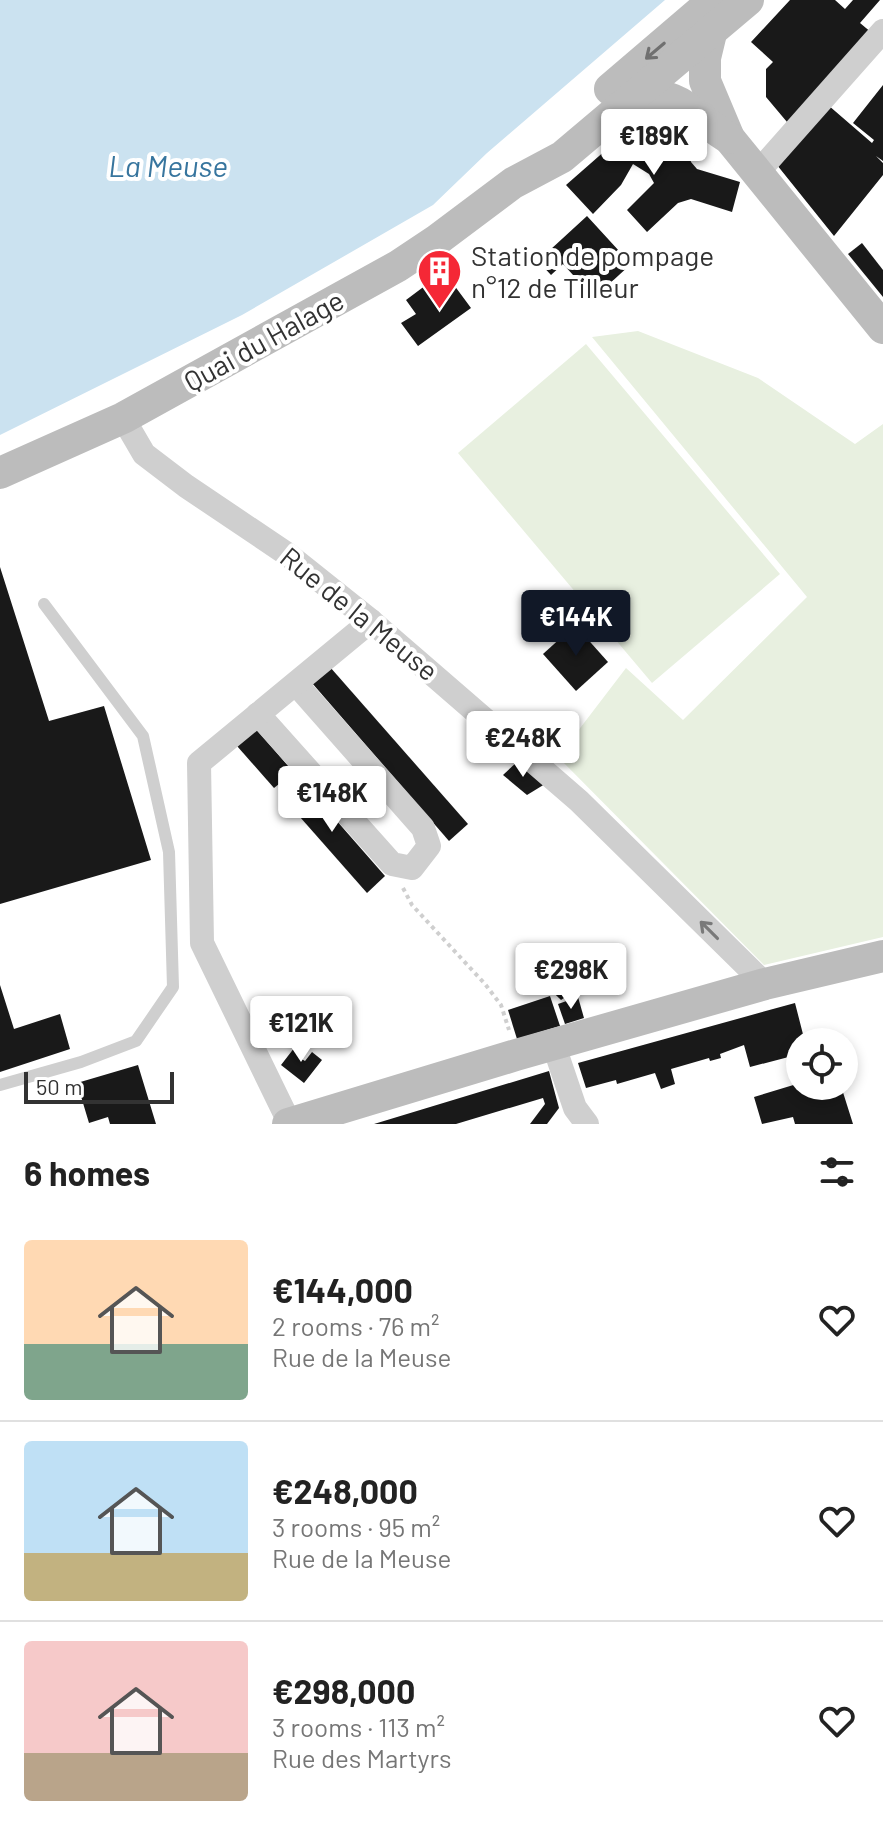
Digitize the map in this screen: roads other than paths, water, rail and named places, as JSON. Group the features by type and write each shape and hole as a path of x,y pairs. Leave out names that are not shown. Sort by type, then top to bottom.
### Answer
{"main road":[{"name":"Quai du Halage","path":"513,183 549,141 714,0"},
{"name":"Quai du Halage","path":"0,473 123,418 398,266 513,183 562,157 748,0"},
{"path":"711,33 705,58 705,81 729,138 883,328"},
{"path":"632,99 662,97 678,101 712,129 729,138"},
{"path":"289,1124 348,1117 516,1055 765,984 883,956"}],"street":[{"path":"758,172 883,31"},
{"name":"Rue de la Meuse","path":"123,418 144,454 287,554 371,621 579,801 765,984"},
{"path":"289,1124 202,943 199,763 371,621"},
{"path":"258,714 392,864 412,868 429,846 423,828 296,684"},
{"path":"554,1046 574,1119"}],"lane":[{"path":"0,1085 81,1062 136,1041 173,987 169,852 143,736 44,604"}],"water":[{"name":"La Meuse","path":"0,0 665,0 487,153 433,205 242,315 0,435"}],"place":[{"name":"Station de pompage n°12 de Tilleur","path":"440,311"}]}
